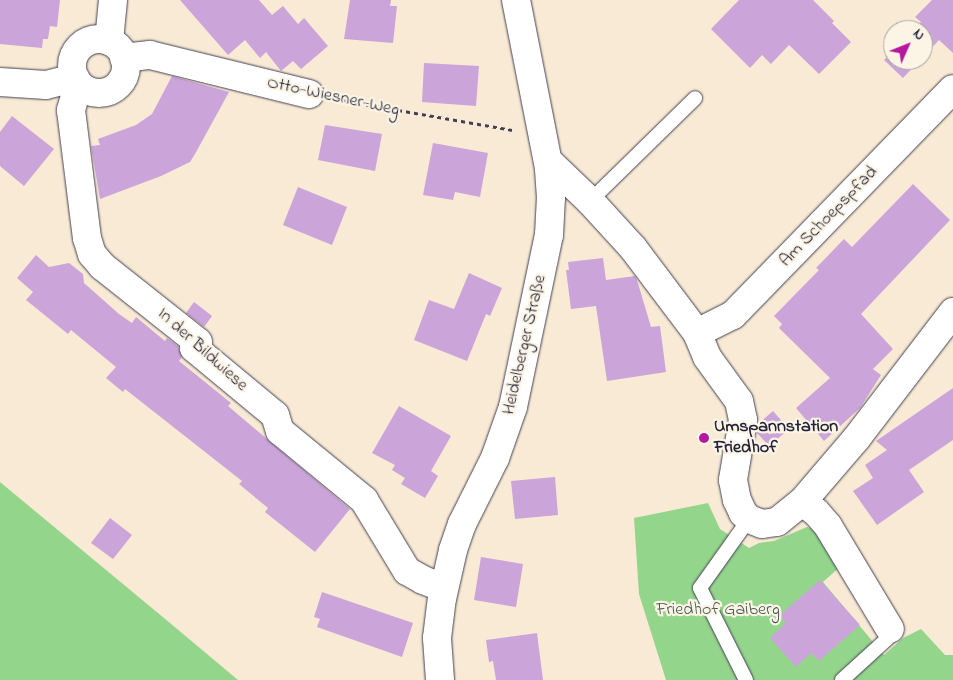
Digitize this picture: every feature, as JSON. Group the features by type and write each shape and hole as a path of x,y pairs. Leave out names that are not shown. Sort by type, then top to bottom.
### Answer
{"street":[{"path":"113,0 117,50 126,73 122,82 114,89 103,93 92,93 79,83 73,60 82,45 93,40 117,50"},
{"name":"Heidelberger Straße","path":"440,680 437,638 444,588 457,537 497,452 519,386 549,235 551,183 549,162 516,0"},
{"name":"Otto-Wiesner-Weg","path":"117,50 150,54 309,94"},
{"path":"0,82 46,85 79,83"},
{"name":"In der Bildwiese","path":"79,83 71,110 87,238 92,254 102,266 198,342 194,348 275,415 280,431 364,500 407,571 444,588"},
{"name":"Am Schoepspfad","path":"696,332 733,315 953,90"},
{"path":"549,162 590,201 633,248 696,332 707,357 738,401 743,412 733,480 736,500 749,519 762,524 769,524 787,516 802,502 856,439 953,312"},
{"path":"802,502 820,516 828,526 890,629"}],"lane":[{"path":"590,201 695,98"},
{"path":"746,680 700,588 749,519"},
{"path":"842,680 887,639 890,629"}],"path":[{"name":"Otto-Wiesner-Weg","path":"309,94 543,135"}],"green space":[{"path":"0,482 170,623 238,680 0,680"},
{"name":"Friedhof Gaiberg","path":"708,503 720,529 749,548 759,543 774,541 807,527 815,530 841,566 823,582 884,655 903,638 921,629 945,655 953,655 953,680 666,680 639,594 634,518"}],"building":[{"path":"0,0 60,0 57,27 50,26 48,39 43,39 42,48 0,44"},
{"path":"180,0 259,0 272,15 283,6 298,24 304,18 328,46 301,69 293,61 281,71 266,52 260,58 245,40 228,55"},
{"path":"350,0 391,0 390,6 397,6 393,43 344,39"},
{"path":"739,0 813,0 851,42 819,74 789,45 771,64 762,55 750,68 711,29"},
{"path":"932,0 953,0 953,53 939,40 933,46 933,20 919,20 915,17"},
{"path":"424,63 479,66 476,106 422,102"},
{"path":"895,70 911,70 903,78"},
{"path":"172,76 229,92 195,154 190,162 161,176 100,199 91,146 100,145 98,139 136,125 152,114"},
{"path":"12,116 54,149 24,186 0,166 0,132"},
{"path":"325,125 382,134 375,171 318,160"},
{"path":"433,143 488,153 480,197 455,192 453,200 423,195"},
{"path":"913,184 950,220 861,314 893,349 873,369 881,375 860,408 824,441 796,408 830,378 779,328 782,324 774,316 819,270 816,268 844,239 852,247"},
{"path":"298,187 347,207 332,245 283,225"},
{"path":"36,255 49,267 69,263 83,274 84,283 119,314 132,323 136,317 165,341 167,338 178,346 182,357 179,361 231,403 228,406 350,509 315,552 265,512 268,508 239,484 242,481 125,389 123,392 106,378 116,367 71,330 68,334 26,300 33,292 17,278"},
{"path":"603,258 606,280 635,276 651,327 660,326 666,372 607,381 596,306 571,309 566,270 569,270 568,262"},
{"path":"469,273 502,288 490,316 486,314 467,361 414,340 429,300 454,309"},
{"path":"194,302 212,316 204,327 186,313"},
{"path":"953,388 953,440 909,470 924,492 877,525 853,491 873,478 865,465 887,450 876,441"},
{"path":"399,406 451,436 431,471 438,476 425,498 401,484 405,478 392,470 395,465 372,453"},
{"path":"773,411 789,429 769,446 757,433 758,424"},
{"path":"555,477 558,515 515,519 511,481"},
{"path":"110,518 132,535 113,559 91,543"},
{"path":"481,557 523,564 516,607 474,600"},
{"path":"820,580 860,625 819,661 811,653 796,667 770,638 786,623 779,616"},
{"path":"322,592 413,623 402,657 317,627 320,619 314,617"},
{"path":"537,633 543,680 496,680 493,661 489,662 486,640"}],"place":[{"name":"Umspannstation Friedhof","path":"704,438"}]}
